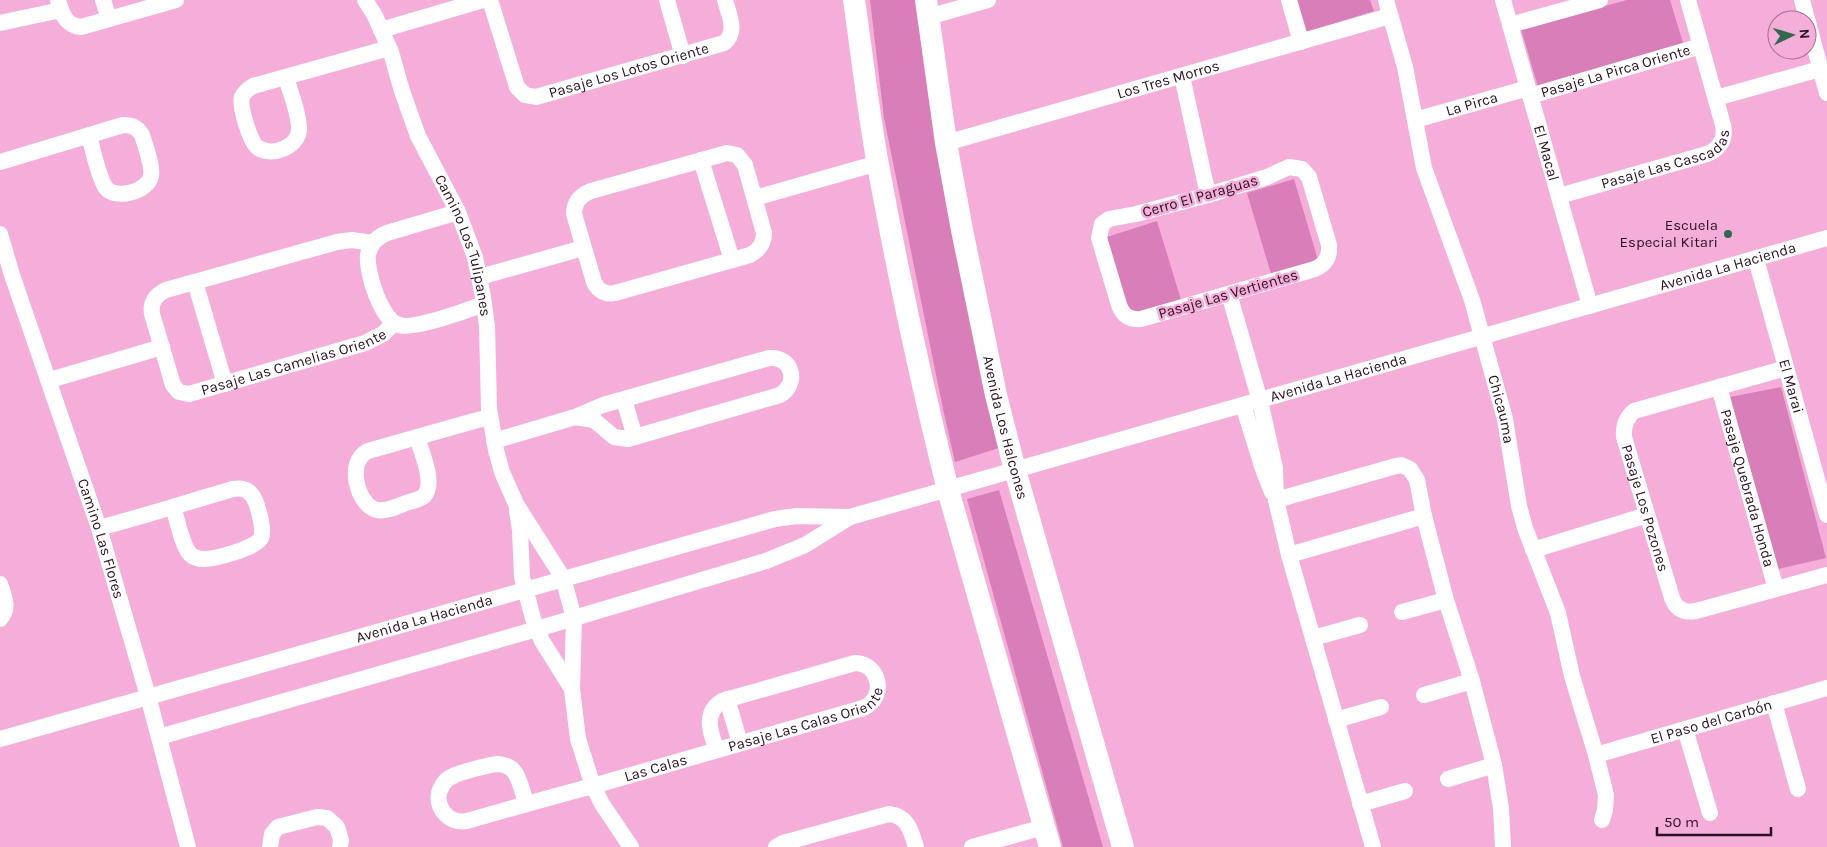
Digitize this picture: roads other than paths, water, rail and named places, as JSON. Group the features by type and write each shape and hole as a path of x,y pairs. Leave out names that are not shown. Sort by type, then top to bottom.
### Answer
{"street":[{"path":"104,0 109,19"},
{"path":"0,23 59,5 63,17 72,25 81,27 176,0"},
{"name":"Camino Los Tulipanes","path":"365,0 382,30 418,136 458,212 469,240 480,277 484,304 489,354 490,417 494,442 502,472 516,504 563,578 574,618 566,664 572,689 578,739 593,786 602,804 630,847"},
{"path":"382,30 482,0"},
{"name":"Pasaje Los Lotos Oriente","path":"490,0 517,87 525,95 536,98 719,45 730,36 732,27 725,0"},
{"path":"667,0 683,56"},
{"path":"854,0 878,163 907,310 948,490 1047,837 972,847"},
{"path":"927,9 988,0"},
{"path":"1289,0 1301,42"},
{"name":"Chicauma","path":"1386,0 1405,66 1424,168 1431,192 1465,278 1505,419 1519,506 1533,550 1558,613 1572,676 1596,755 1606,795 1606,810 1602,820"},
{"name":"El Macal","path":"1503,0 1590,306"},
{"path":"1510,26 1600,0"},
{"name":"Pasaje Las Cascadas","path":"1559,196 1713,152 1721,143 1724,131 1688,0"},
{"path":"1802,0 1827,93"},
{"name":"Avenida Los Halcones","path":"927,9 946,143 979,318 1015,470 1123,847"},
{"name":"Los Tres Morros","path":"946,143 1390,16"},
{"name":"Pasaje La Pirca Oriente","path":"1529,92 1701,46"},
{"path":"286,77 298,125 298,137 286,148 275,151 261,150 250,138 241,103 244,93 252,86 389,48"},
{"path":"1716,98 1820,69"},
{"path":"1182,76 1208,195"},
{"name":"La Pirca","path":"1415,120 1529,92"},
{"path":"0,162 123,125 129,125 139,130 152,170 147,185 143,188 118,194 110,192 103,183 90,135"},
{"path":"727,153 737,155 745,165 755,198 764,233 762,244 754,252 611,294 602,292 596,286 574,214 574,208 580,197 591,191 727,153"},
{"path":"701,160 732,260"},
{"path":"755,198 878,163"},
{"name":"Cerro El Paraguas","path":"1126,317 1119,305 1100,243 1100,228 1102,224 1109,219 1136,214 1267,178 1289,167 1302,169 1310,177 1328,244 1329,255 1327,260"},
{"path":"458,212 387,233 372,243 368,255 370,274 385,314 394,323 401,326 416,325 484,304"},
{"name":"Camino Las Flores","path":"0,234 12,275 50,380 99,528 148,696 188,847"},
{"name":"Avenida La Hacienda","path":"0,739 775,518 796,516 850,517 1827,238"},
{"path":"50,380 162,347 151,308 154,298 166,290 344,241 372,243"},
{"path":"480,277 584,248"},
{"name":"El Marai","path":"1756,259 1786,368 1821,467 1827,515"},
{"name":"Pasaje Las Vertientes","path":"1126,317 1141,319 1315,269 1327,260"},
{"path":"195,282 225,384"},
{"path":"1229,294 1260,400 1275,468 1276,500 1288,555 1373,847"},
{"name":"Pasaje Las Camelias Oriente","path":"162,347 173,385 179,392 189,394 365,343 383,334 394,323"},
{"path":"494,442 575,417 603,406 769,358 783,361 792,372 791,384 788,390 780,396 635,437 618,438 599,423 588,418 575,417"},
{"name":"Pasaje Los Pozones","path":"1786,368 1634,411 1627,419 1623,431 1624,437 1672,598 1680,610 1686,612 1696,611 1827,575"},
{"name":"Pasaje Quebrada Honda","path":"1719,387 1776,589"},
{"path":"624,400 635,437"},
{"path":"1243,405 1263,470 1276,500"},
{"path":"599,423 599,412 603,406"},
{"path":"417,438 429,481 427,491 420,499 387,509 376,510 371,508 362,497 355,471 357,461 364,454 368,451 490,417"},
{"path":"1276,500 1400,465 1410,469 1416,476 1424,516 1446,600 1472,681 1494,765 1501,808 1503,847"},
{"path":"99,528 233,489 242,489 247,490 253,497 262,527 262,535 258,542 251,547 208,559 199,559 188,551 173,507"},
{"name":"Camino Los Tulipanes","path":"516,504 520,530 524,589 537,629 566,664"},
{"path":"1533,550 1647,515"},
{"path":"1288,555 1424,516"},
{"name":"Avenida La Hacienda","path":"159,736 537,629 780,556 815,540 850,517"},
{"path":"0,584 6,606 4,615 0,619"},
{"path":"1402,612 1446,600"},
{"path":"1313,638 1360,625"},
{"name":"Pasaje Las Calas Oriente","path":"717,750 868,706 878,694 877,678 869,666 855,663 727,699"},
{"path":"1424,695 1472,681"},
{"name":"El Paso del Carbón","path":"1596,755 1827,688"},
{"path":"717,750 712,738 709,718 717,704 727,699 740,743"},
{"path":"1774,703 1798,789"},
{"path":"1336,720 1382,707"},
{"path":"1685,729 1710,813"},
{"name":"Las Calas","path":"526,804 517,776 513,770 502,764 452,776 442,786 439,796 443,812 451,820 456,822 467,821 717,750"},
{"path":"1448,779 1494,765"},
{"path":"1360,804 1405,791"},
{"path":"776,847 889,814 900,817 908,824 916,847"},
{"path":"270,847 272,834 278,827 317,817 326,818 338,827 341,840 340,847"}],"place":[{"name":"Escuela Especial Kitari","path":"1728,234"}]}
